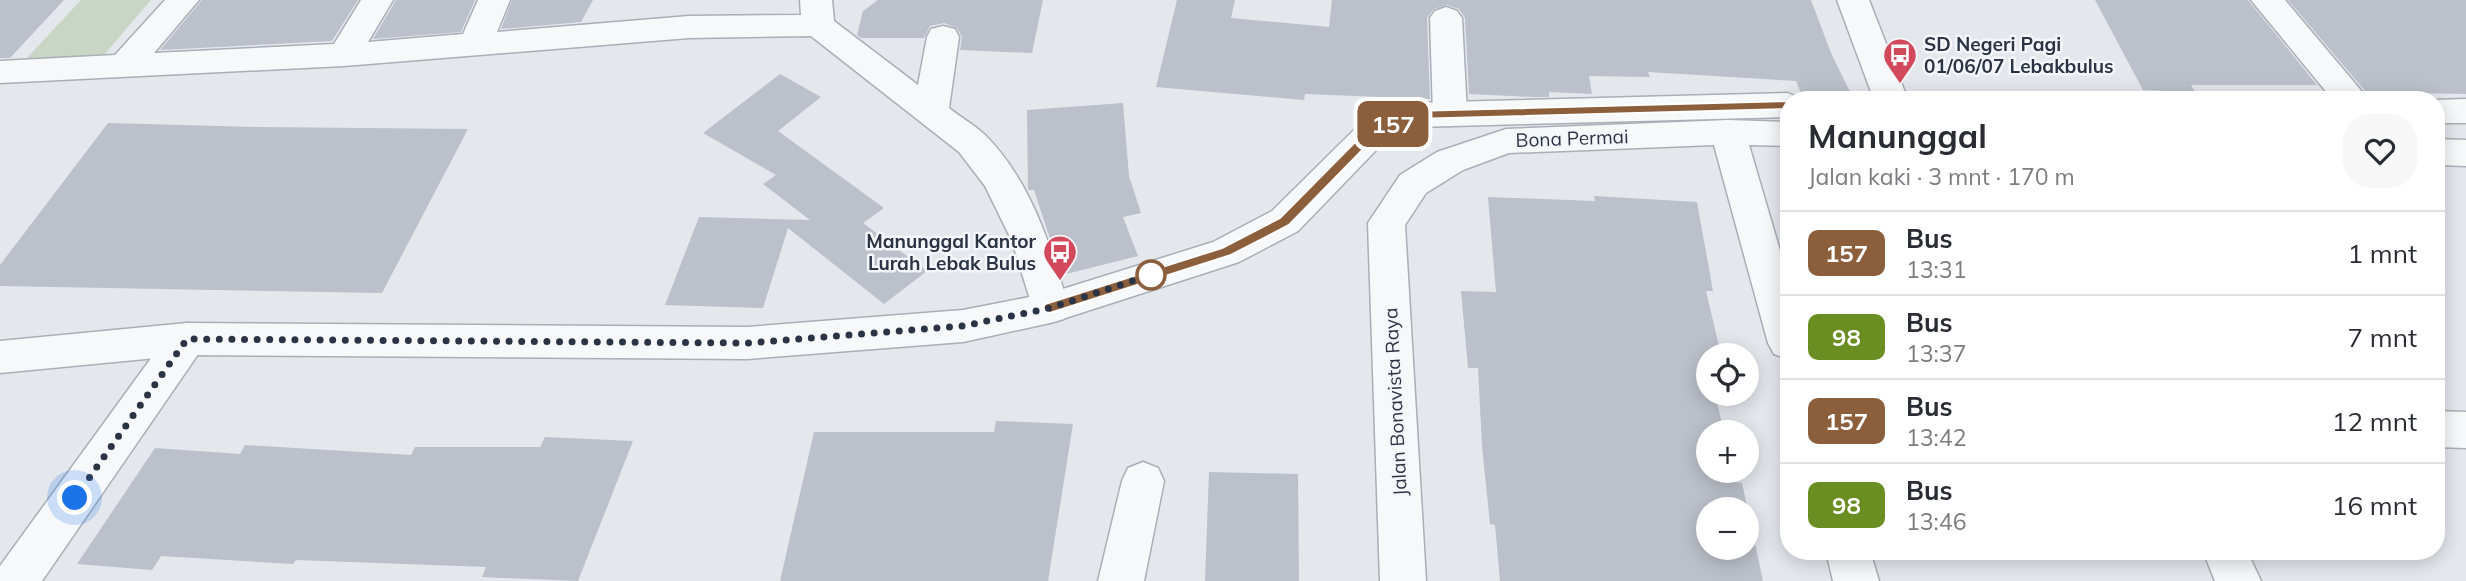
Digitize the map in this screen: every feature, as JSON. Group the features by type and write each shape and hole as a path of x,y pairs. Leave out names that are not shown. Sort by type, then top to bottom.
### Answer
{"street":[{"path":"124,66 183,0"},
{"path":"344,55 377,0"},
{"path":"475,44 494,0"},
{"path":"1853,0 1888,91"},
{"path":"2267,0 2344,91"},
{"path":"0,72 344,55 689,27 817,12 931,112 971,143 1000,179 1031,241 1050,308"},
{"path":"1446,18 1450,114"},
{"path":"931,112 943,37"},
{"path":"0,357 187,339 747,343 963,326 1050,308 1226,252 1285,221 1370,135 1411,115 1780,105"},
{"path":"2445,111 2466,111"},
{"path":"1728,132 1780,315"},
{"name":"Bona Permai","path":"1386,223 1413,184 1442,164 1475,149 1506,141 1728,132 1780,134"},
{"path":"2445,152 2466,153"},
{"name":"Jalan Bonavista Raya","path":"1386,223 1403,581"},
{"path":"16,581 187,339"},
{"path":"2445,429 2466,430"},
{"path":"1121,581 1143,481"},
{"path":"1850,560 1856,581"},
{"path":"2229,560 2238,581"}],"green space":[{"path":"81,0 151,0 98,62 26,59"}],"building":[{"path":"0,0 64,0 10,58 0,58"},
{"path":"202,0 358,0 332,41 160,50"},
{"path":"396,0 475,0 461,32 373,39"},
{"path":"512,0 593,0 581,22 501,29"},
{"path":"878,0 1043,0 1032,53 960,50 962,37 957,28 944,23 930,26 924,38 861,38 857,35 863,11"},
{"path":"1177,0 1235,0 1231,18 1329,27 1332,0 1811,0 1831,53 1850,91 1800,91 1796,81 1648,72 1650,77 1589,76 1592,94 1549,92 1549,97 1534,97 1469,94 1465,18 1459,9 1447,5 1434,9 1427,18 1430,99 1305,94 1304,100 1156,87"},
{"path":"2095,0 2248,0 2317,85 2191,85 2194,91 2143,90"},
{"path":"2288,0 2466,0 2466,94 2445,94 2445,91 2365,91"},
{"path":"780,74 821,97 778,131 884,208 863,223 927,271 884,304 788,228 763,308 665,305 699,217 810,220 763,184 776,175 703,133"},
{"path":"1123,103 1129,176 1141,213 1123,217 1138,256 1062,275 1034,190 1028,190 1027,110"},
{"path":"108,123 468,129 382,293 0,286 0,265"},
{"path":"1594,196 1697,202 1713,291 1706,291 1718,343 1696,343 1696,406 1718,406 1721,420 1696,420 1696,483 1742,483 1745,497 1696,497 1696,560 1758,560 1763,581 1500,581 1495,525 1490,524 1478,368 1468,368 1461,291 1496,292 1488,197 1595,201"},
{"path":"996,421 1073,424 1048,581 780,581 814,432 994,432"},
{"path":"545,437 633,441 578,581 482,577 486,567 296,560 293,564 161,556 152,570 77,564 155,448 240,454 245,445 411,455 415,447 540,447"},
{"path":"1209,472 1298,474 1299,581 1205,581"}],"bus line":[{"name":"157","path":"1050,308 1226,252 1285,221 1370,135 1411,115 1780,105"}],"place":[{"name":"SD Negeri Pagi 01/06/07 Lebakbulus","path":"1900,85"},
{"name":"Manunggal Kantor Lurah Lebak Bulus","path":"1060,282"}],"route":[{"path":"75,498 187,339 747,343 963,326 1050,308 1151,275"}]}
